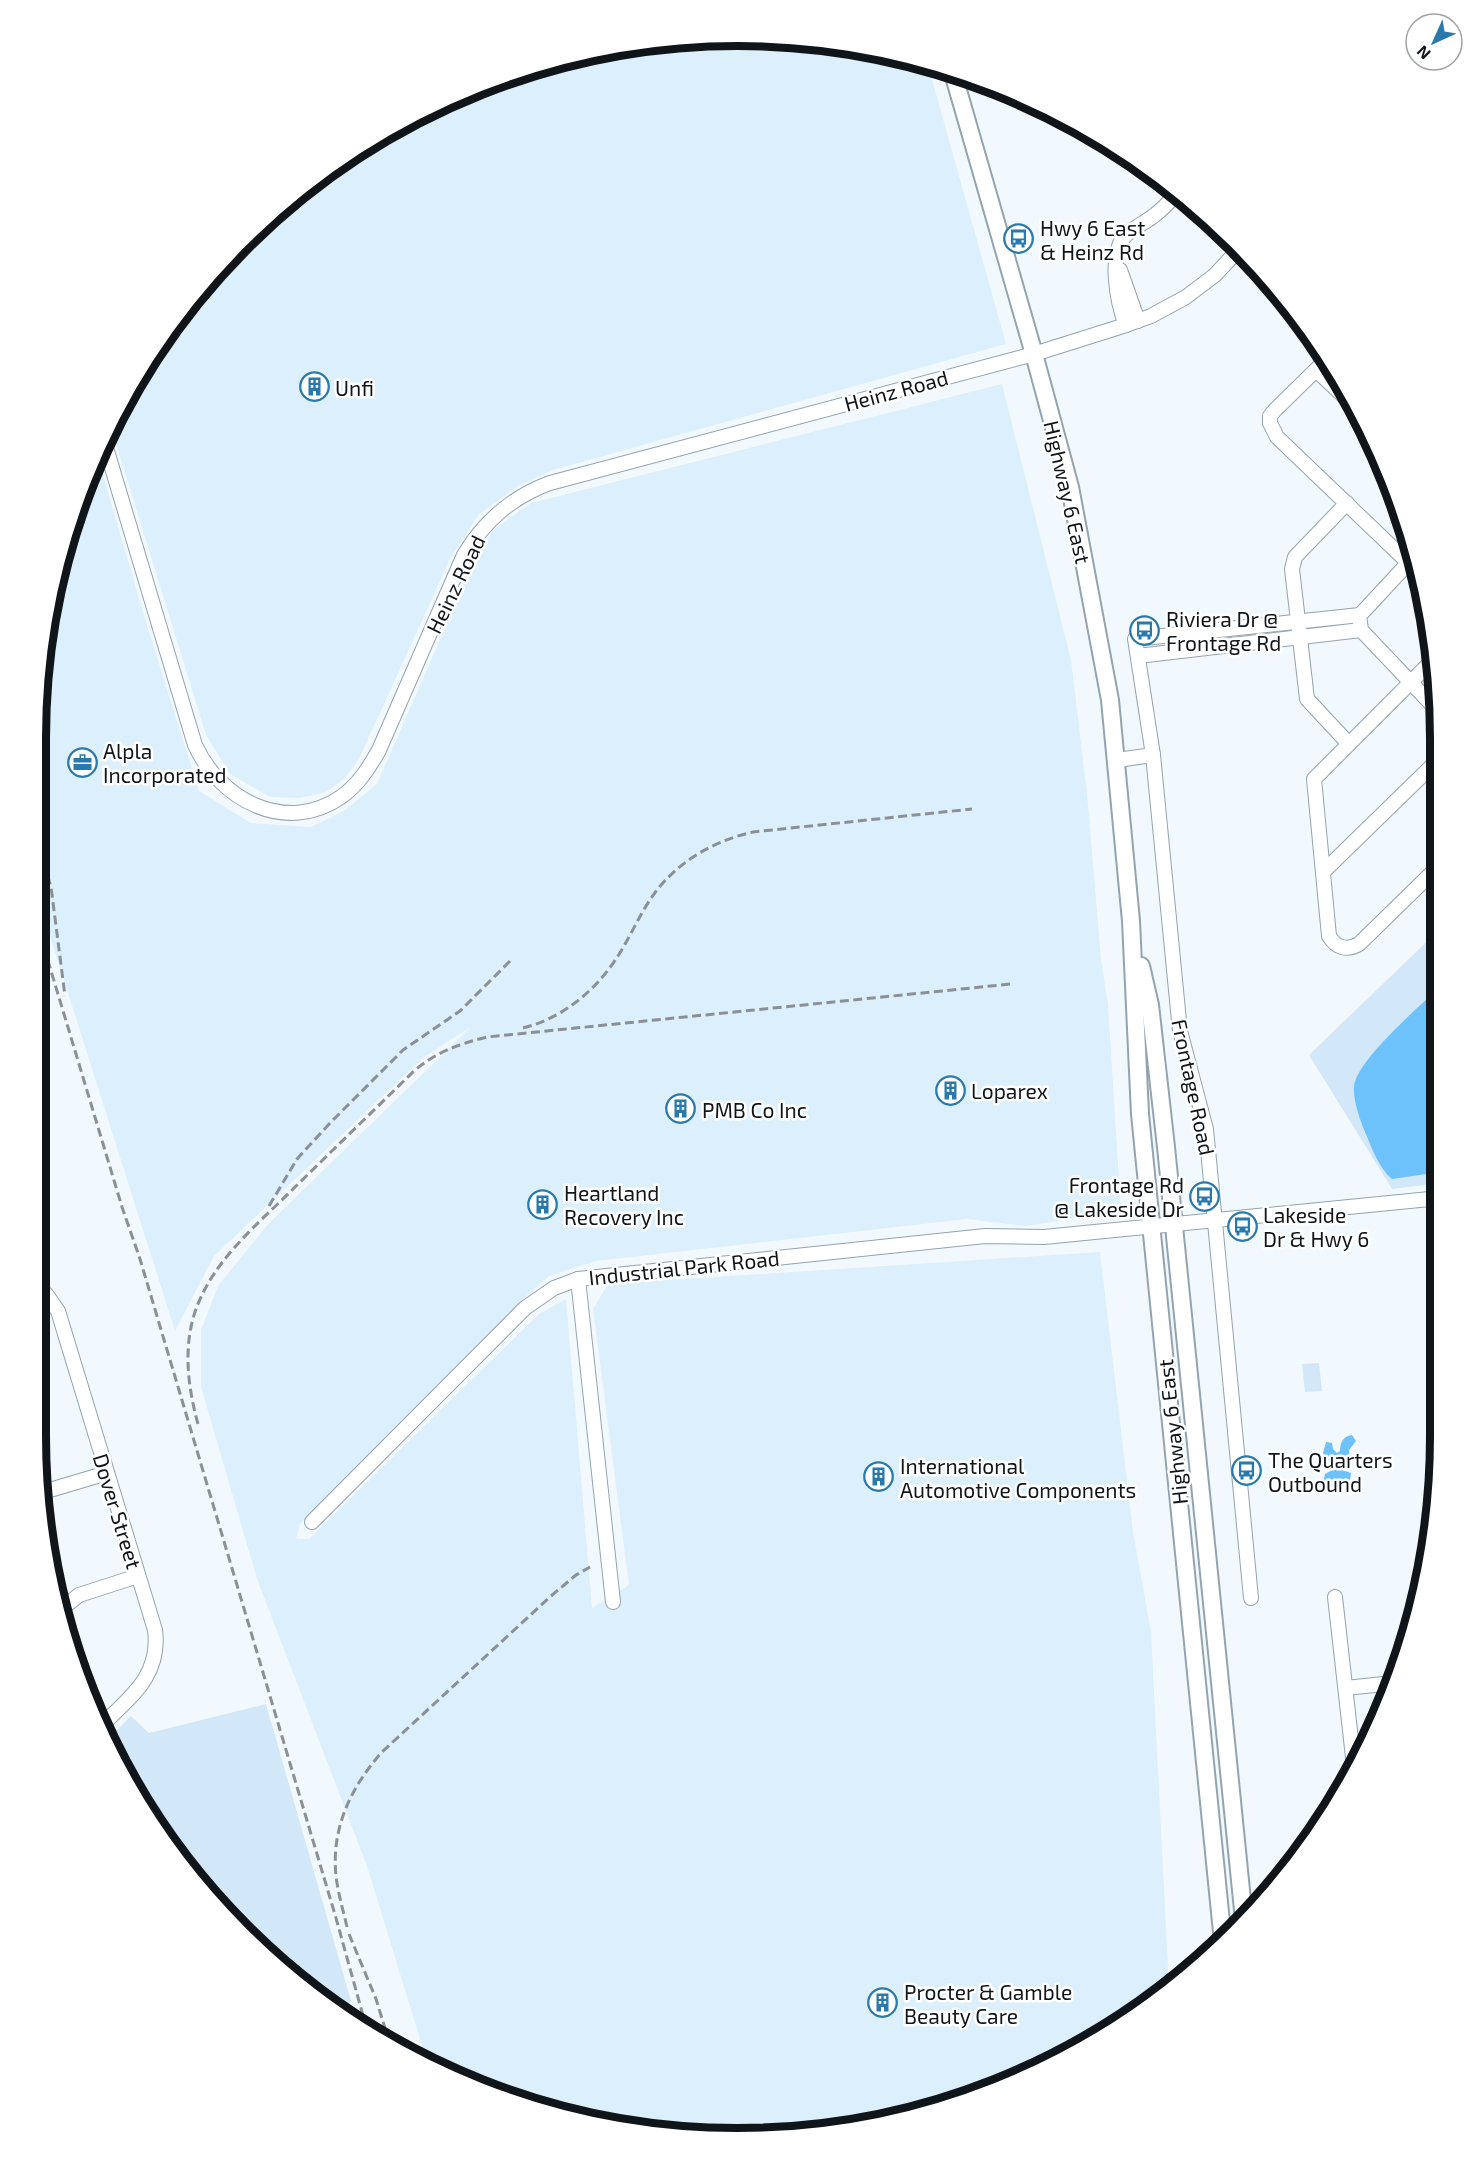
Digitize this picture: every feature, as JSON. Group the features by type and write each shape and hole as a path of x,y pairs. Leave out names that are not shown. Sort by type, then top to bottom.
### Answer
{"main road":[{"name":"Highway 6 East","path":"955,82 1070,487 1100,641 1117,760 1131,921 1140,1114 1222,1930"},
{"name":"Highway 6 East","path":"1131,921 1150,1005 1243,1908"}],"street":[{"path":"1132,323 1117,298 1117,259 1120,242 1126,235 1157,214 1171,199"},
{"name":"Heinz Road","path":"108,454 195,746 201,758 221,784 243,800 273,810 296,812 320,807 340,797 371,765 464,555 483,527 513,500 550,483 1034,354 1132,323 1167,308 1201,286 1233,256"},
{"path":"1320,366 1275,410 1270,416 1270,423 1277,437 1406,558"},
{"path":"1347,503 1295,557 1293,562 1307,699 1348,743"},
{"path":"1298,621 1360,615 1408,568"},
{"path":"1360,615 1361,630 1428,701"},
{"name":"Frontage Road","path":"1251,1598 1206,1129 1180,1032 1153,756 1135,639 1298,621"},
{"path":"1138,656 1361,630"},
{"path":"1426,667 1314,779 1329,936 1341,948 1359,944 1430,875"},
{"path":"1117,760 1153,756"},
{"path":"1323,872 1430,768"},
{"name":"Industrial Park Road","path":"312,1522 525,1308 554,1288 578,1279 985,1236 1044,1238 1430,1199"},
{"path":"578,1279 613,1602"},
{"name":"Dover Street","path":"46,1294 58,1311 155,1630 155,1658 148,1676 108,1719"},
{"path":"49,1490 107,1473"},
{"path":"68,1604 79,1595 138,1576"},
{"path":"1335,1598 1353,1752"},
{"path":"1346,1688 1383,1684"}],"shaded area":[{"path":"738,46 828,52 931,74 1006,344 553,470 518,486 479,514 450,559 359,759 345,778 326,792 300,798 270,797 230,774 206,735 115,439 139,392 189,317 249,249 282,218 354,163 432,118 516,83 603,60 648,52"},
{"path":"1002,384 1071,660 1087,793 1101,959 1108,1005 1121,1212 1025,1226 967,1219 596,1261 549,1276 520,1302 300,1524 296,1539 309,1539 539,1314 566,1299 592,1608 629,1585 593,1309 608,1284 1100,1252 1133,1532 1151,1632 1169,1977 1084,2035 1003,2075 917,2104 873,2114 828,2122 738,2128 648,2122 559,2104 516,2091 473,2075 424,2052 367,1866 257,1579 201,1387 201,1330 218,1286 269,1223 471,1027 424,1057 214,1256 175,1331 46,924 46,738 52,648 70,559 101,469 199,791 251,823 311,827 344,811 377,784 476,557 493,530 531,503"},
{"path":"1430,939 1430,1184 1392,1189 1309,1055"},
{"path":"1319,1363 1322,1391 1305,1392 1302,1364"},
{"path":"266,1704 351,2001 346,2006 317,1985 249,1925 189,1857 139,1782 114,1733 131,1716 149,1733"}],"water":[{"path":"1430,996 1430,1173 1392,1179 1379,1163 1365,1132 1356,1104 1354,1087 1357,1076 1365,1063"},
{"path":"1352,1435 1356,1441 1349,1450 1350,1464 1346,1466 1327,1461 1323,1453 1326,1442 1332,1443 1337,1453 1340,1451 1344,1438"},
{"path":"1336,1468 1351,1473 1350,1480 1337,1481 1333,1486 1327,1487 1323,1483 1325,1474"}],"railway":[{"path":"523,1028 554,1016 582,998 615,960 656,891 682,865 704,850 753,832 972,809"},
{"path":"46,870 51,887 65,996"},
{"path":"46,954 122,1207 140,1259 363,2017"},
{"path":"269,1206 297,1159 330,1123 403,1050 460,1011 511,960"},
{"path":"198,1424 189,1382 189,1340 195,1312 212,1276 265,1216 414,1071 439,1054 487,1037 1011,984"},
{"path":"347,1927 339,1895 335,1858 340,1825 361,1779 382,1752 551,1596 576,1575 590,1567"},
{"path":"349,1934 376,1999 386,2031"}],"place":[{"name":"Hwy 6 East & Heinz Rd","path":"1019,239"},
{"name":"Unfi","path":"314,387"},
{"name":"Riviera Dr @ Frontage Rd","path":"1145,630"},
{"name":"Alpla Incorporated","path":"82,762"},
{"name":"Loparex","path":"950,1090"},
{"name":"PMB Co Inc","path":"681,1109"},
{"name":"Frontage Rd @ Lakeside Dr","path":"1205,1196"},
{"name":"Heartland Recovery Inc","path":"543,1204"},
{"name":"Lakeside Dr & Hwy 6","path":"1242,1226"},
{"name":"The Quarters Outbound","path":"1247,1471"},
{"name":"International Automotive Components","path":"879,1477"},
{"name":"Procter & Gamble Beauty Care","path":"883,2003"}]}
